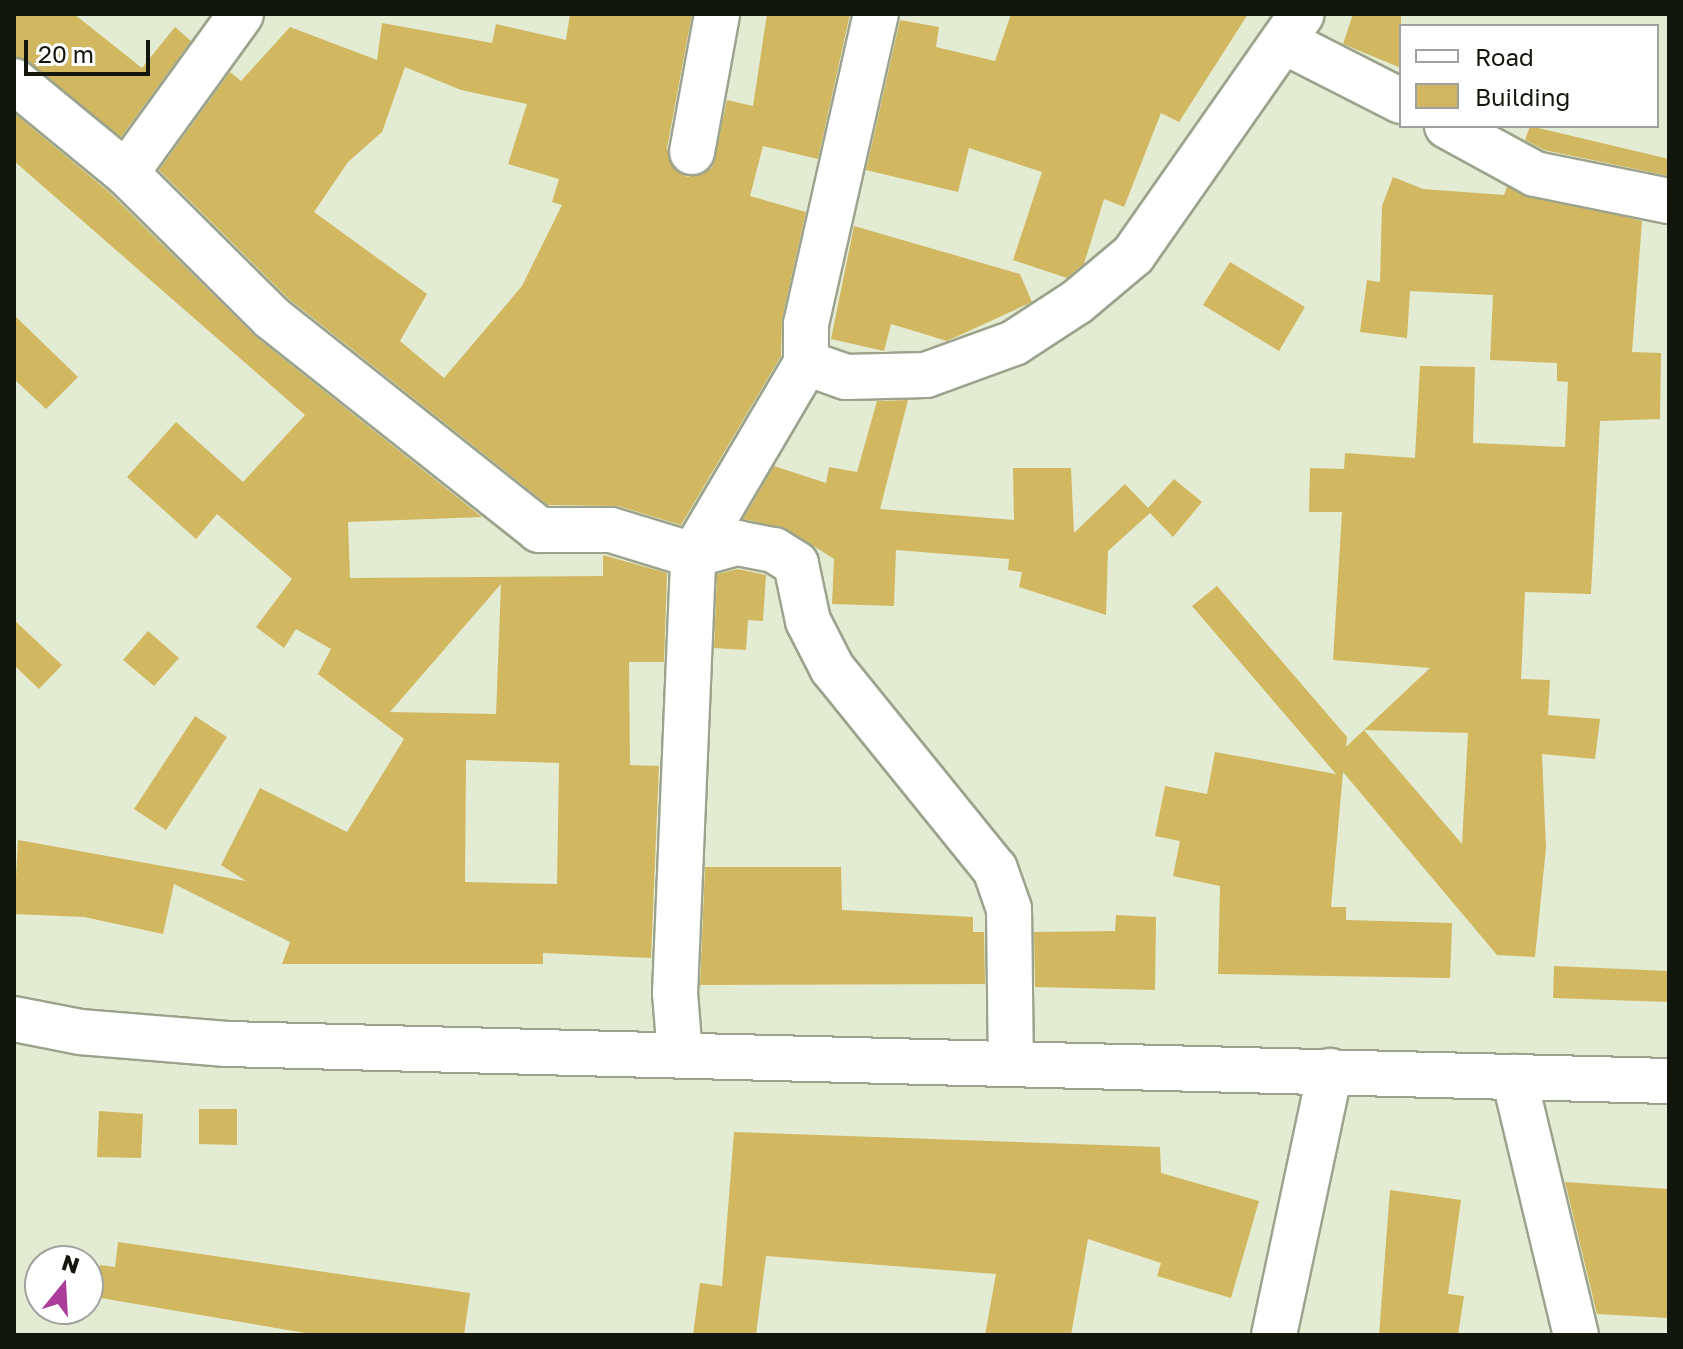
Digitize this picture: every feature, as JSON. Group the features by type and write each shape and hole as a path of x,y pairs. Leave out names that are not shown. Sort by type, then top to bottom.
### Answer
{"street":[{"path":"126,173 241,14"},
{"path":"692,152 717,14"},
{"path":"680,1055 675,993 693,555 806,363 806,324 876,14"},
{"path":"806,363 846,377 926,375 1014,343 1077,302 1133,255 1294,28 1399,100"},
{"path":"14,81 126,173 272,318 502,506 539,530 611,530 693,555 737,543 774,550 796,564 808,621 832,668 995,869 1009,909 1011,1062"},
{"path":"1451,128 1535,174 1669,201"},
{"path":"14,1019 80,1032 227,1044 1669,1081"},
{"path":"1274,1335 1330,1071"},
{"path":"1514,1077 1576,1335"}],"building":[{"path":"14,14 74,14 142,68 175,27 191,41 121,137 14,57"},
{"path":"570,14 692,14 667,148 675,170 688,177 712,168 727,100 753,106 767,14 850,14 818,159 763,146 750,196 806,212 782,319 781,356 681,525 618,506 548,505 289,299 159,170 230,72 241,81 290,27 377,60 382,23 492,43 496,24 566,40","holes":["405,67 461,90 527,104 508,164 559,179 552,202 562,205 522,286 444,378 400,341 427,294 314,212 348,162 382,132"]},
{"path":"1011,14 1248,14 1179,122 1161,113 1124,207 1104,199 1084,264 1067,278 1013,260 1042,172 969,148 958,192 866,170 900,20 939,27 936,47 995,61"},
{"path":"1353,14 1401,14 1399,67 1343,44"},
{"path":"14,113 109,192 256,337 482,517 348,522 350,578 603,576 603,555 667,573 664,662 629,662 630,765 659,766 651,958 543,953 543,964 282,964 290,942 174,884 163,934 84,917 14,914 18,840 246,881 221,865 260,788 347,832 404,739 318,674 331,649 296,629 284,648 256,627 292,579 217,514 196,539 127,477 176,422 243,482 305,415 14,161","holes":["501,584 496,714 390,712","466,760 559,763 557,884 465,882"]},
{"path":"1529,128 1538,128 1669,159 1669,176 1544,150 1525,140"},
{"path":"1393,177 1423,189 1504,195 1507,187 1642,221 1632,352 1661,353 1660,419 1600,421 1591,594 1525,592 1521,679 1550,680 1548,715 1600,719 1595,759 1542,754 1546,848 1535,957 1497,955 1343,772 1331,907 1346,907 1346,920 1452,923 1450,978 1218,974 1220,886 1173,876 1180,841 1155,836 1165,786 1207,794 1215,752 1336,774 1192,606 1217,586 1347,737 1346,747 1364,730 1430,668 1333,660 1342,512 1309,512 1310,468 1344,469 1345,453 1415,458 1420,366 1475,367 1473,443 1565,447 1568,382 1557,381 1557,363 1490,360 1493,295 1410,291 1407,338 1360,332 1367,280 1380,282 1382,206","holes":["1364,730 1468,733 1462,844"]},
{"path":"854,226 1020,274 1032,302 947,341 891,324 884,351 831,339"},
{"path":"1230,262 1305,307 1279,351 1203,305"},
{"path":"14,315 78,377 46,409 14,379"},
{"path":"908,400 880,509 1014,520 1013,468 1071,468 1074,533 1125,484 1148,508 1174,479 1202,502 1173,537 1150,513 1108,551 1106,615 1019,587 1022,572 1008,570 1009,559 896,550 894,606 832,604 834,559 787,529 743,519 774,466 826,483 829,467 857,472 877,401"},
{"path":"738,569 766,575 763,621 748,620 746,650 714,648 717,574"},
{"path":"14,620 62,665 39,689 14,665"},
{"path":"148,631 179,658 154,686 123,660"},
{"path":"195,716 227,737 166,830 134,809"},
{"path":"705,867 841,867 842,910 973,917 973,932 984,932 985,984 700,985"},
{"path":"1116,915 1156,917 1155,990 1035,987 1034,932 1115,931"},
{"path":"1554,966 1669,971 1669,1002 1553,998"},
{"path":"199,1109 237,1109 237,1145 199,1144"},
{"path":"99,1111 143,1114 141,1158 97,1157"},
{"path":"734,1132 1160,1147 1161,1173 1259,1201 1231,1298 1157,1276 1161,1263 1088,1239 1071,1335 985,1335 996,1274 766,1256 756,1335 693,1335 700,1283 722,1286"},
{"path":"1565,1182 1669,1189 1669,1318 1597,1314"},
{"path":"1390,1190 1461,1200 1448,1294 1464,1296 1458,1335 1379,1335"},
{"path":"118,1242 470,1293 464,1335 317,1335 104,1299 104,1266 115,1267"}]}
